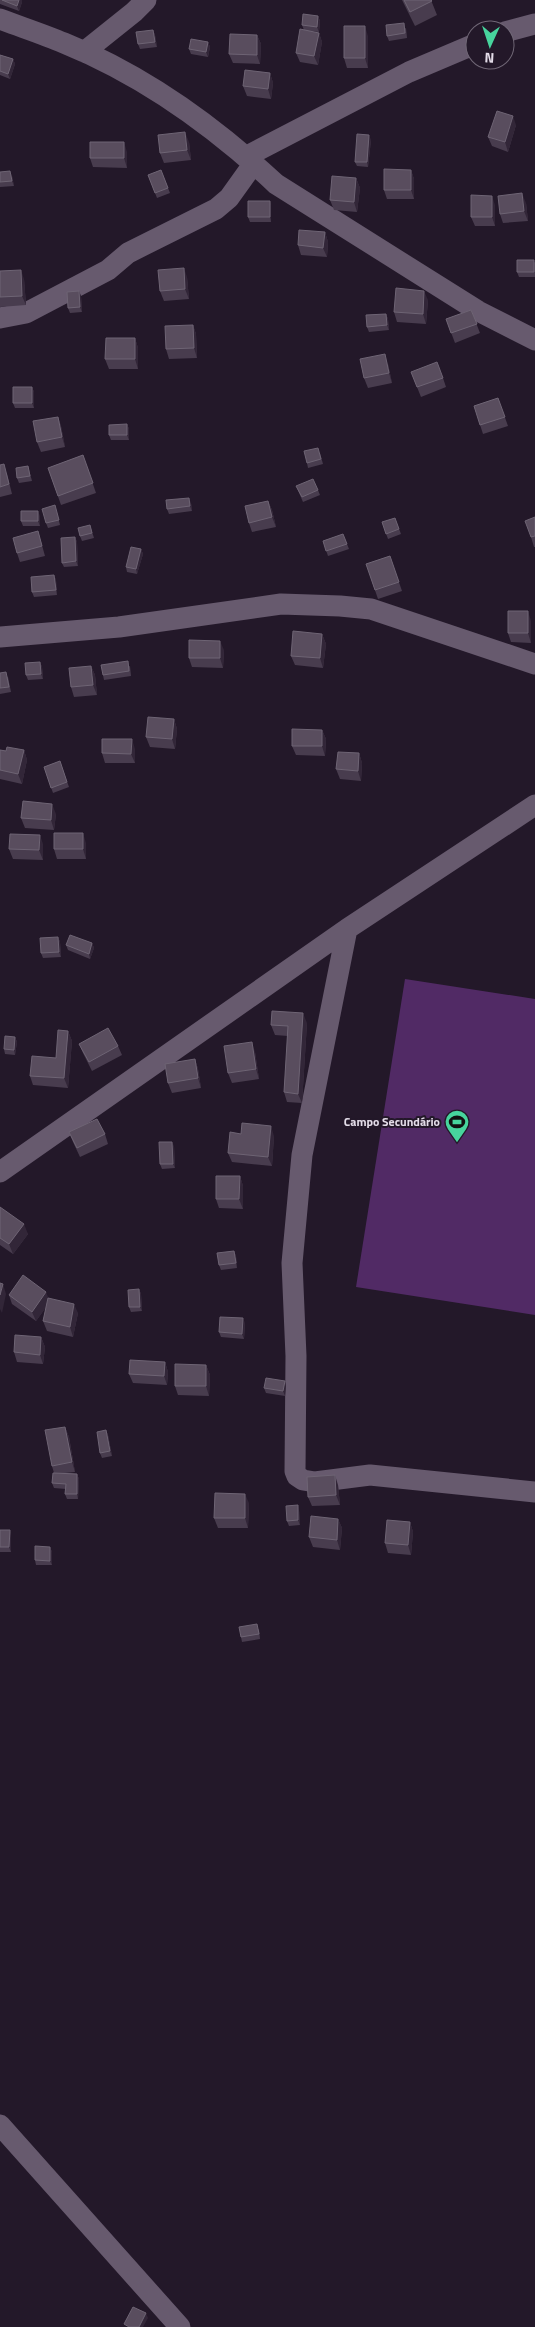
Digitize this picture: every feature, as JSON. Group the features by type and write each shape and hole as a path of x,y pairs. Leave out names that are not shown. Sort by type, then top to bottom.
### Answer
{"street":[{"path":"84,52 146,0"},
{"path":"0,19 84,52 157,91 251,160 276,184 478,311 535,340"},
{"path":"515,29 535,24"},
{"path":"0,318 26,313 108,270 128,253 216,209 228,198 251,160 409,72 465,48"},
{"path":"0,637 120,627 281,604 340,606 371,608 535,664"},
{"path":"2,1168 347,929 535,805"},
{"path":"347,929 302,1155 298,1194 292,1263 296,1356 295,1471 297,1476 304,1480 316,1482 370,1476 535,1492"},
{"path":"0,2125 180,2327"}],"shaded area":[{"name":"Campo Secundário","path":"405,979 535,999 535,1315 356,1287"}],"building":[{"path":"2,0 19,0 17,6"},
{"path":"404,0 431,0 432,1 410,12"},
{"path":"303,14 318,16 317,27 302,25"},
{"path":"404,23 405,33 387,36 386,25"},
{"path":"344,26 365,26 365,58 344,58"},
{"path":"300,29 319,33 314,56 296,53"},
{"path":"153,30 155,42 138,44 136,32"},
{"path":"230,34 257,35 257,55 229,54"},
{"path":"191,39 208,42 206,52 189,49"},
{"path":"0,55 13,59 8,74 0,71"},
{"path":"245,70 270,73 268,89 243,86"},
{"path":"497,111 513,116 505,142 488,137"},
{"path":"185,132 187,150 160,153 158,135"},
{"path":"357,134 369,135 367,162 355,162"},
{"path":"90,142 124,142 124,158 90,158"},
{"path":"384,169 411,170 411,190 384,190"},
{"path":"161,170 168,188 155,193 148,175"},
{"path":"10,171 12,181 0,182 0,172"},
{"path":"332,176 356,178 354,202 330,200"},
{"path":"522,193 524,211 500,214 498,196"},
{"path":"471,195 492,196 492,217 471,217"},
{"path":"248,201 270,201 270,217 248,217"},
{"path":"299,230 325,232 323,248 298,245"},
{"path":"517,260 534,260 534,272 517,272"},
{"path":"184,268 185,289 160,291 158,270"},
{"path":"21,270 22,296 0,297 0,271"},
{"path":"396,288 424,291 423,314 394,312"},
{"path":"79,291 80,307 68,308 67,292"},
{"path":"471,310 477,324 451,333 446,319"},
{"path":"386,314 387,325 367,327 366,315"},
{"path":"193,325 194,348 166,349 165,326"},
{"path":"106,338 135,338 135,359 105,359"},
{"path":"385,354 389,373 364,378 360,359"},
{"path":"437,362 443,378 417,387 411,372"},
{"path":"13,387 32,387 32,403 13,403"},
{"path":"498,398 505,417 480,425 474,406"},
{"path":"58,417 62,437 37,442 33,421"},
{"path":"127,424 127,435 109,435 109,425"},
{"path":"318,448 321,459 307,463 304,451"},
{"path":"83,455 93,483 58,496 48,468"},
{"path":"4,464 9,484 0,487 0,465"},
{"path":"28,466 30,476 17,478 16,468"},
{"path":"313,479 318,490 302,497 296,486"},
{"path":"189,498 190,506 167,509 166,500"},
{"path":"268,501 272,517 249,523 245,506"},
{"path":"55,505 59,520 46,523 42,509"},
{"path":"21,511 38,511 38,521 21,521"},
{"path":"535,517 535,536 531,537 525,521"},
{"path":"395,518 399,529 386,534 382,522"},
{"path":"90,525 92,533 80,536 78,528"},
{"path":"38,531 42,546 17,553 13,538"},
{"path":"343,534 347,544 326,551 323,541"},
{"path":"75,537 76,561 62,563 61,538"},
{"path":"131,547 141,549 136,569 126,567"},
{"path":"390,556 399,582 375,590 366,564"},
{"path":"54,575 56,590 32,592 31,577"},
{"path":"508,611 528,611 528,633 508,633"},
{"path":"293,631 322,634 320,658 291,656"},
{"path":"189,640 220,641 220,658 189,658"},
{"path":"128,661 129,671 103,675 101,665"},
{"path":"40,662 41,674 26,675 25,663"},
{"path":"91,666 93,685 71,687 69,668"},
{"path":"6,672 9,687 0,688 0,673"},
{"path":"148,717 174,719 172,739 146,737"},
{"path":"292,729 322,730 322,746 292,746"},
{"path":"102,739 132,739 131,754 102,753"},
{"path":"7,747 24,750 18,774 0,770 0,750 6,751"},
{"path":"338,752 359,753 358,771 336,769"},
{"path":"60,761 67,782 51,788 44,767"},
{"path":"23,801 52,804 51,820 21,818"},
{"path":"54,833 83,833 83,849 54,849"},
{"path":"10,834 40,835 39,850 9,849"},
{"path":"70,935 92,943 89,954 66,945"},
{"path":"58,937 59,952 41,953 40,938"},
{"path":"272,1011 303,1013 298,1094 284,1092 288,1026 271,1025"},
{"path":"108,1028 118,1046 89,1062 79,1044"},
{"path":"58,1030 68,1031 64,1078 30,1076 32,1056 56,1058"},
{"path":"5,1036 15,1037 14,1050 4,1049"},
{"path":"252,1042 256,1069 228,1073 224,1046"},
{"path":"195,1059 198,1078 168,1083 165,1064"},
{"path":"97,1119 105,1134 77,1148 69,1132"},
{"path":"242,1123 271,1126 268,1157 228,1153 230,1132 241,1134"},
{"path":"159,1142 172,1142 173,1164 160,1164"},
{"path":"216,1176 240,1176 239,1199 216,1199"},
{"path":"0,1207 24,1224 9,1244 0,1238"},
{"path":"234,1251 236,1263 219,1265 217,1253"},
{"path":"23,1275 46,1292 32,1312 9,1295"},
{"path":"0,1283 3,1284 0,1295"},
{"path":"139,1289 140,1307 129,1307 128,1290"},
{"path":"48,1298 74,1304 70,1327 43,1321"},
{"path":"220,1317 243,1318 242,1334 219,1332"},
{"path":"15,1335 41,1337 40,1355 14,1352"},
{"path":"130,1360 165,1362 164,1376 129,1374"},
{"path":"175,1364 206,1365 206,1386 175,1386"},
{"path":"266,1378 285,1381 283,1391 264,1388"},
{"path":"65,1427 72,1462 52,1466 45,1430"},
{"path":"106,1430 110,1451 100,1453 97,1432"},
{"path":"53,1473 77,1474 77,1494 65,1494 66,1484 52,1483"},
{"path":"335,1475 336,1495 308,1497 307,1477"},
{"path":"215,1493 245,1494 245,1518 214,1518"},
{"path":"298,1505 298,1520 287,1521 286,1506"},
{"path":"311,1516 338,1519 337,1540 309,1537"},
{"path":"387,1520 410,1522 408,1545 385,1543"},
{"path":"0,1530 10,1530 9,1547 0,1547"},
{"path":"35,1546 50,1547 50,1561 35,1560"},
{"path":"257,1624 259,1634 241,1637 239,1627"},
{"path":"133,2307 146,2313 139,2327 129,2327 124,2324"}],"place":[{"name":"Campo Secundário","path":"457,1143"}]}
